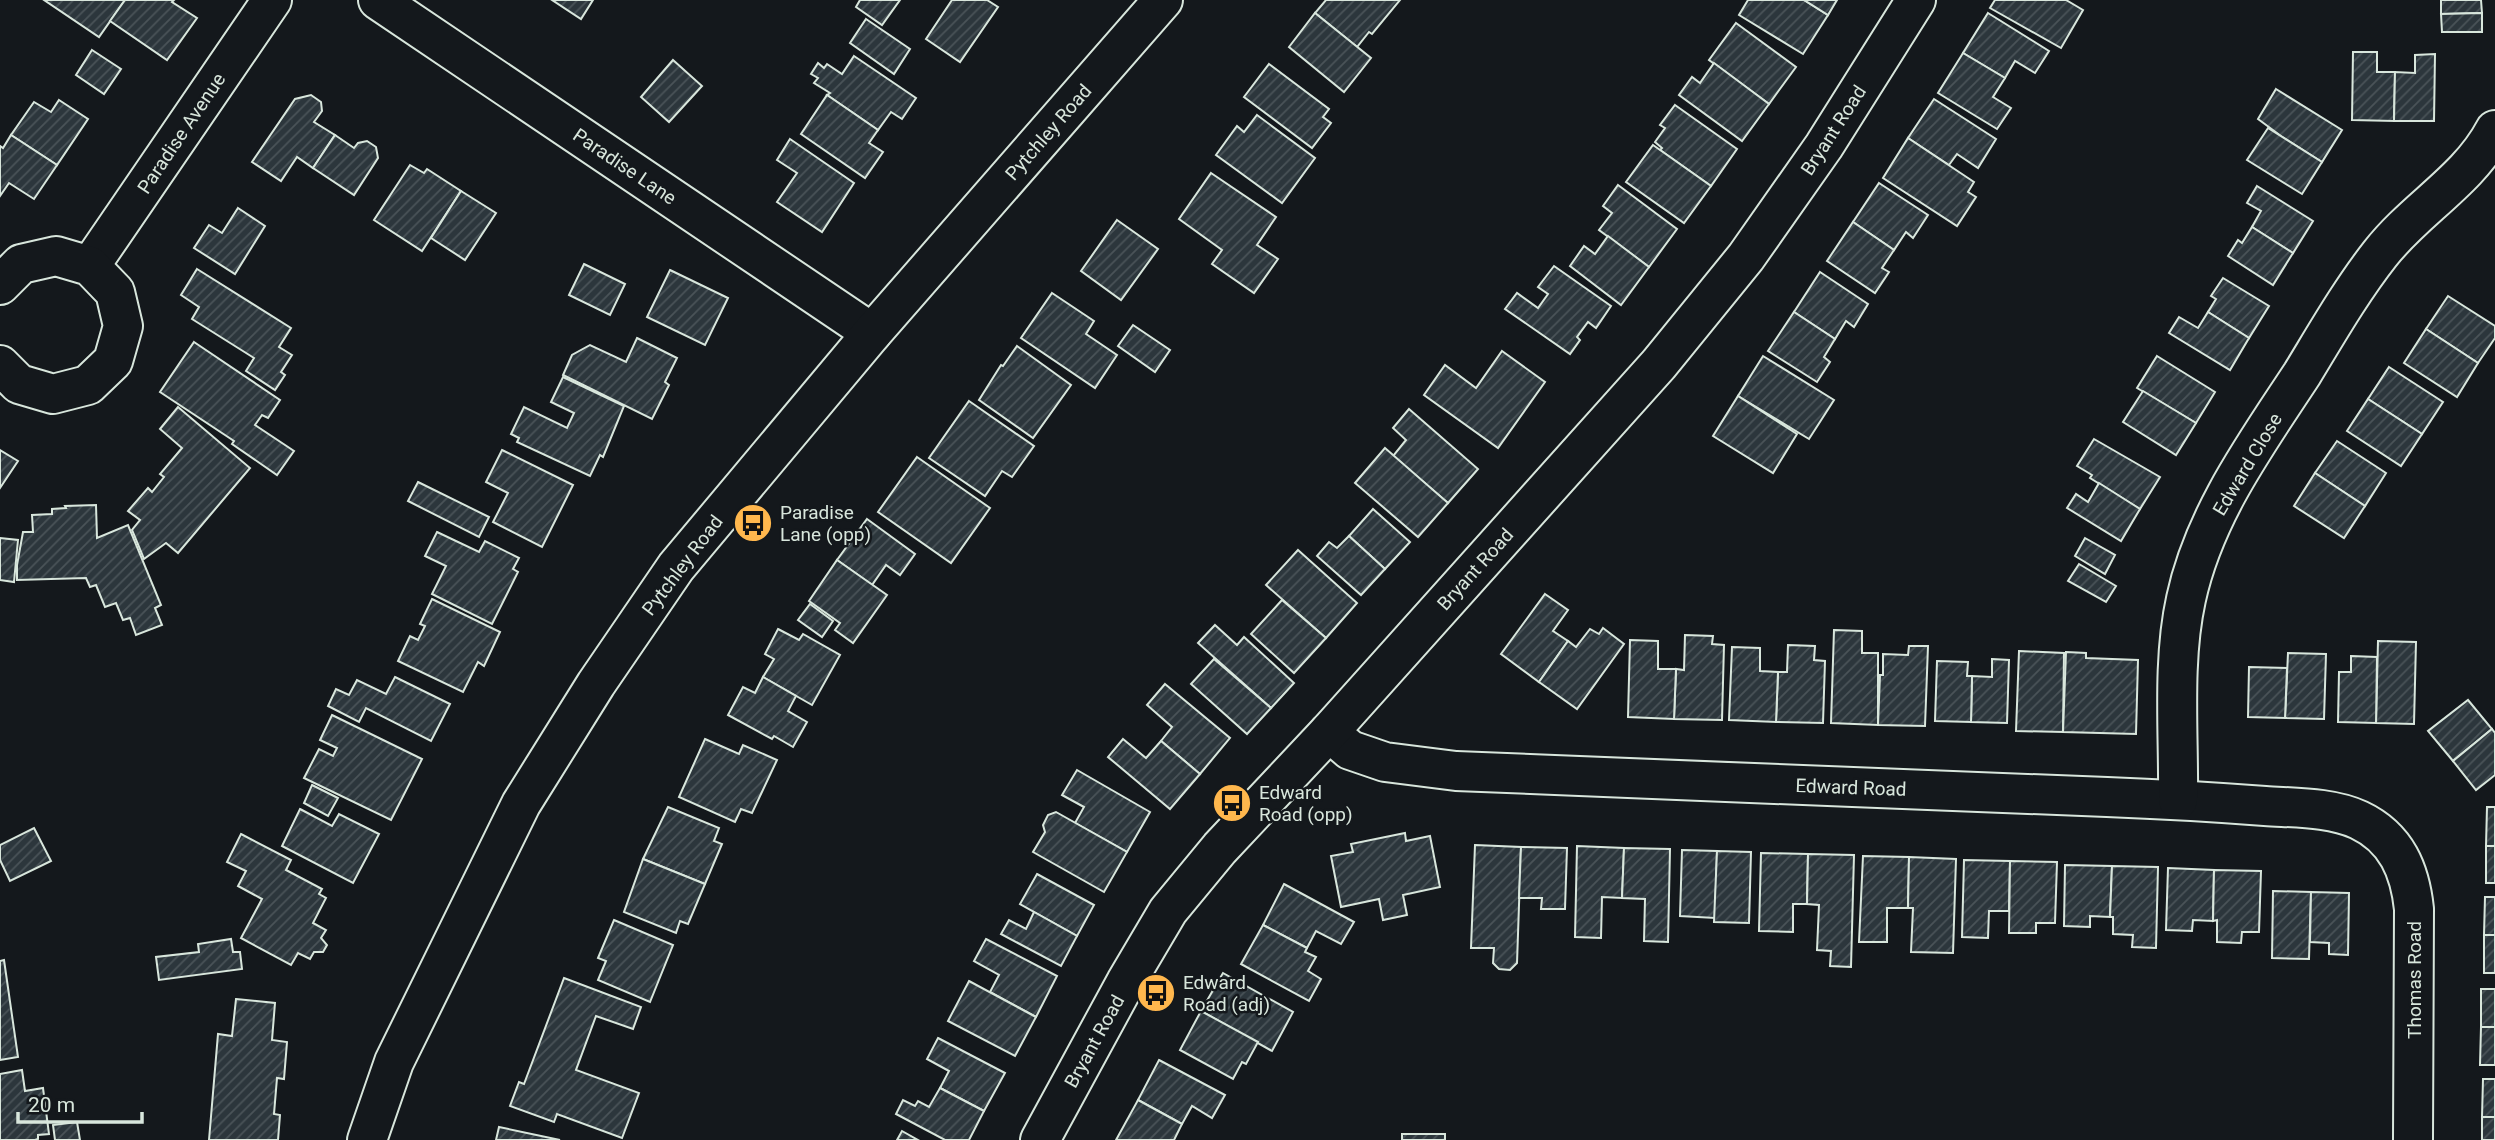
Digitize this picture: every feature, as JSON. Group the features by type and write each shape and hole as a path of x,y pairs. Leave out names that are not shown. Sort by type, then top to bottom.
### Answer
{"street":[{"name":"Paradise Avenue","path":"90,266 272,0"},
{"name":"Paradise Lane","path":"378,0 872,333"},
{"name":"Pytchley Road","path":"367,1140 394,1062 521,804 596,684 676,568 872,333 1163,0"},
{"name":"Bryant Road","path":"1040,1140 1168,911 1220,848 1329,732 1658,364 1746,257 1824,146 1916,0"},
{"name":"Edward Close","path":"2178,800 2179,645 2195,560 2244,464 2369,268 2406,223 2453,184 2495,130"},
{"path":"0,285 21,264 56,256 90,266 115,292 123,326 113,360 88,385 53,394 19,384 0,365"},
{"name":"Edward Road","path":"1329,732 1350,750 1385,762 1456,771 2178,800 2312,809 2360,820 2378,832"},
{"name":"Thomas Road","path":"2378,832 2395,846 2404,863 2414,909 2413,1140"}],"building":[{"path":"44,0 125,0 99,37"},
{"path":"125,0 174,0 172,2 197,18 167,60 110,21"},
{"path":"552,0 593,0 581,19"},
{"path":"860,0 900,0 882,25 856,7"},
{"path":"952,0 987,0 998,7 960,62 926,39"},
{"path":"1326,0 1400,0 1372,34 1369,32 1357,47 1315,13"},
{"path":"1748,0 1804,0 1828,15 1803,54 1739,15"},
{"path":"1804,0 1837,0 1828,15"},
{"path":"1995,0 2066,0 2083,10 2061,48 1990,8"},
{"path":"2441,0 2481,0 2482,13 2441,14"},
{"path":"1315,13 1371,58 1344,92 1289,47"},
{"path":"1988,13 2049,51 2035,73 2015,61 2005,78 1963,53"},
{"path":"2482,13 2482,32 2442,32 2441,14"},
{"path":"866,19 910,49 894,74 850,43"},
{"path":"1736,23 1796,67 1769,104 1709,60"},
{"path":"92,50 121,69 104,94 76,75"},
{"path":"2353,52 2377,52 2377,72 2395,72 2394,121 2352,120"},
{"path":"1963,53 2005,78 1993,97 2011,108 1997,129 1938,93"},
{"path":"2435,54 2434,121 2394,121 2395,72 2415,73 2415,55"},
{"path":"854,56 916,98 902,119 891,112 878,130 814,83 818,78 811,74 818,63 824,68 827,64 842,74"},
{"path":"673,60 702,86 669,122 641,97"},
{"path":"1714,63 1769,104 1742,141 1679,95 1692,77 1700,83"},
{"path":"1269,64 1329,109 1323,117 1331,123 1312,148 1244,97"},
{"path":"2276,89 2342,130 2322,162 2258,119"},
{"path":"311,95 321,102 322,111 314,122 335,135 313,168 297,157 281,181 252,162 295,99"},
{"path":"827,95 878,130 869,143 883,152 865,178 801,134"},
{"path":"1934,99 1996,139 1978,168 1957,154 1949,165 1908,138"},
{"path":"59,100 88,119 57,165 11,135 34,102 51,112"},
{"path":"1675,105 1737,149 1711,186 1660,150 1662,148 1655,142 1665,128 1660,125"},
{"path":"1257,115 1315,158 1282,203 1216,155 1237,126 1244,132"},
{"path":"2268,128 2322,162 2302,194 2247,160"},
{"path":"11,135 57,165 34,199 9,183 0,196 0,146 3,148"},
{"path":"335,135 354,148 358,143 367,141 376,147 378,158 354,195 313,168"},
{"path":"1908,138 1974,182 1968,192 1976,197 1957,226 1883,178"},
{"path":"790,139 854,183 822,232 777,202 797,173 777,160"},
{"path":"1653,145 1711,186 1684,223 1626,182"},
{"path":"410,165 424,173 427,169 461,191 422,251 374,220"},
{"path":"1211,173 1276,217 1257,245 1278,259 1254,293 1212,264 1222,250 1179,219"},
{"path":"1879,183 1928,215 1913,238 1906,232 1894,250 1853,222"},
{"path":"1618,185 1677,229 1649,267 1599,230 1612,213 1603,206"},
{"path":"2257,186 2313,221 2293,253 2252,227 2261,211 2247,203"},
{"path":"461,191 496,213 465,260 431,238"},
{"path":"238,208 265,226 235,274 194,248 209,225 222,233"},
{"path":"1117,220 1158,249 1121,300 1081,271"},
{"path":"1853,222 1894,250 1882,268 1889,272 1875,293 1827,261"},
{"path":"2252,227 2293,253 2273,285 2228,256 2238,240 2242,243"},
{"path":"1608,236 1649,267 1621,305 1570,266 1584,246 1595,254"},
{"path":"584,264 625,284 610,315 569,295"},
{"path":"1554,266 1611,306 1596,328 1588,322 1577,337 1580,340 1570,354 1505,309 1517,293 1538,308 1548,294 1538,287"},
{"path":"197,269 291,328 279,347 292,355 281,372 285,375 275,390 246,371 254,358 192,319 199,307 181,295"},
{"path":"670,270 728,298 705,345 647,317"},
{"path":"1820,272 1868,304 1854,327 1846,321 1835,339 1794,312"},
{"path":"2223,278 2269,306 2249,338 2208,312 2216,299 2211,296"},
{"path":"1052,293 1094,321 1086,334 1117,355 1095,388 1021,338"},
{"path":"2448,296 2495,326 2495,338 2478,363 2426,329"},
{"path":"1794,312 1835,339 1824,357 1830,362 1817,382 1768,351"},
{"path":"2208,312 2249,338 2230,370 2169,333 2179,317 2198,328"},
{"path":"1133,325 1170,350 1155,372 1118,346"},
{"path":"2426,329 2478,363 2457,397 2404,363"},
{"path":"637,338 677,358 665,382 669,385 652,419 563,375 572,355 590,345 626,362"},
{"path":"194,342 280,400 268,418 262,415 255,425 294,451 277,475 232,444 234,441 160,392"},
{"path":"1017,346 1071,385 1033,438 979,400 1001,365 1003,366"},
{"path":"1502,351 1545,382 1498,448 1424,395 1445,365 1476,388"},
{"path":"1763,356 1834,400 1809,439 1738,396"},
{"path":"2157,356 2215,392 2196,423 2137,388"},
{"path":"2389,367 2443,402 2422,434 2368,399"},
{"path":"563,377 624,406 603,457 600,455 590,476 517,442 519,438 511,434 524,407 567,428 574,413 551,402"},
{"path":"2143,391 2196,423 2176,455 2123,422"},
{"path":"1738,396 1797,434 1773,473 1713,436"},
{"path":"2368,399 2422,434 2401,466 2347,431"},
{"path":"969,401 1034,446 1012,477 1002,471 985,496 929,458"},
{"path":"178,407 250,468 178,553 166,543 144,559 132,530 140,520 128,511 148,488 152,492 164,477 160,474 182,448 160,429"},
{"path":"1409,409 1478,469 1448,503 1393,456 1406,440 1393,428"},
{"path":"2094,439 2160,477 2140,509 2090,478 2092,475 2077,466"},
{"path":"2337,441 2386,473 2365,506 2315,473"},
{"path":"1385,448 1448,503 1418,537 1355,483"},
{"path":"0,450 18,461 0,488"},
{"path":"502,450 573,485 542,547 493,522 508,493 486,482"},
{"path":"917,457 990,508 951,563 878,512"},
{"path":"2315,473 2365,506 2344,538 2294,506"},
{"path":"418,482 489,517 479,537 408,501"},
{"path":"2099,483 2140,509 2121,541 2067,508 2076,494 2088,502"},
{"path":"96,505 97,538 128,525 161,605 155,608 162,625 136,635 130,618 123,620 116,603 105,607 96,585 90,587 86,578 17,580 23,532 33,532 32,515 52,514 52,509 66,508 65,506"},
{"path":"1373,509 1410,542 1385,569 1349,536"},
{"path":"867,519 915,554 900,575 886,565 872,585 837,560"},
{"path":"437,532 479,552 485,541 519,558 513,569 518,572 492,624 432,594 446,566 425,556"},
{"path":"1349,536 1385,569 1361,595 1317,556 1329,542 1337,548"},
{"path":"0,538 18,540 14,582 0,580"},
{"path":"2085,538 2115,555 2105,574 2075,556"},
{"path":"1298,550 1357,603 1326,638 1266,585"},
{"path":"837,560 887,595 853,643 835,630 840,623 809,601"},
{"path":"2079,564 2116,586 2106,602 2068,581"},
{"path":"1545,594 1568,610 1553,631 1568,641 1539,682 1501,654"},
{"path":"432,599 500,632 484,666 478,662 463,692 398,661 410,636 418,640 425,626 420,624"},
{"path":"1282,600 1326,638 1294,673 1251,634"},
{"path":"810,604 833,621 822,637 798,620"},
{"path":"1215,625 1237,645 1244,637 1294,683 1271,708 1198,643"},
{"path":"1603,628 1624,644 1577,709 1539,682 1568,641 1576,647 1590,629 1599,634"},
{"path":"778,629 799,640 803,634 840,655 812,705 763,677 774,659 765,654"},
{"path":"1834,630 1862,631 1862,653 1878,653 1878,725 1831,723"},
{"path":"1685,635 1713,636 1712,644 1724,645 1722,720 1674,719 1676,669 1684,670"},
{"path":"1630,640 1658,641 1658,669 1676,669 1674,719 1628,717"},
{"path":"2378,641 2416,642 2414,724 2376,723"},
{"path":"1788,645 1815,646 1814,660 1825,661 1823,723 1776,722 1778,672 1787,672"},
{"path":"1909,646 1928,646 1925,726 1878,725 1883,654 1908,655"},
{"path":"1732,647 1760,648 1760,671 1778,672 1776,722 1729,720"},
{"path":"2019,651 2064,653 2063,732 2016,731"},
{"path":"2066,652 2086,653 2086,658 2138,660 2136,734 2063,732"},
{"path":"2288,653 2326,654 2324,719 2285,718"},
{"path":"2351,656 2377,657 2376,723 2338,722 2339,672 2351,672"},
{"path":"1214,659 1271,708 1247,734 1191,684"},
{"path":"1992,659 2009,660 2007,723 1971,722 1972,676 1992,677"},
{"path":"1937,661 1968,662 1967,676 1972,676 1971,722 1935,721"},
{"path":"2249,667 2287,668 2285,718 2248,717"},
{"path":"395,677 450,704 431,741 366,708 359,722 328,706 336,689 349,695 357,680 386,694"},
{"path":"763,677 796,696 788,711 807,722 793,747 728,715 743,687 755,693"},
{"path":"1165,684 1230,738 1200,774 1161,741 1172,727 1147,705"},
{"path":"2468,700 2492,729 2453,761 2428,731"},
{"path":"332,715 422,759 391,820 304,778 319,749 333,756 337,748 320,740"},
{"path":"2492,729 2495,733 2495,775 2476,790 2453,761"},
{"path":"705,739 739,754 743,745 777,760 752,813 741,809 735,822 679,797"},
{"path":"1123,739 1146,758 1161,741 1200,774 1170,809 1108,757"},
{"path":"1077,770 1150,812 1127,852 1075,823 1084,807 1062,795"},
{"path":"312,785 338,798 328,816 304,803"},
{"path":"668,807 719,828 714,841 722,844 705,884 643,859"},
{"path":"2487,807 2495,807 2495,846 2486,846"},
{"path":"300,809 332,826 339,814 379,834 353,883 282,846"},
{"path":"1056,812 1127,852 1104,892 1033,852 1045,832 1043,825 1048,815"},
{"path":"34,828 51,861 10,881 0,860 0,845"},
{"path":"1405,833 1406,841 1430,836 1440,887 1403,895 1407,915 1383,920 1379,899 1341,907 1331,856 1353,852 1351,844"},
{"path":"241,834 291,860 286,870 322,889 319,894 326,898 313,923 326,930 321,938 327,945 323,952 314,952 310,959 298,953 291,965 241,938 262,899 238,886 246,871 227,862"},
{"path":"1475,845 1521,847 1517,963 1510,970 1499,969 1493,963 1494,948 1471,948"},
{"path":"1577,846 1624,848 1622,898 1602,897 1601,938 1575,937"},
{"path":"2486,846 2495,846 2495,883 2486,883"},
{"path":"1521,847 1567,848 1565,909 1541,909 1542,898 1519,898"},
{"path":"1624,848 1670,849 1668,942 1644,941 1645,899 1622,898"},
{"path":"1682,850 1717,851 1715,918 1680,916"},
{"path":"1717,851 1751,852 1749,923 1714,922"},
{"path":"1761,853 1808,854 1807,904 1793,904 1793,932 1759,931"},
{"path":"1808,854 1854,855 1851,967 1830,966 1831,951 1817,950 1819,905 1807,904"},
{"path":"1863,856 1909,857 1908,908 1887,908 1887,942 1859,942"},
{"path":"1909,857 1956,859 1953,953 1911,952 1913,908 1908,908"},
{"path":"643,859 705,884 688,924 680,921 676,933 624,912"},
{"path":"1964,860 2010,861 2009,911 1989,911 1988,938 1962,937"},
{"path":"2010,861 2057,862 2055,923 2036,923 2036,933 2009,933"},
{"path":"2065,865 2112,866 2110,917 2090,916 2090,927 2064,926"},
{"path":"2112,866 2158,867 2156,948 2132,947 2133,935 2113,934 2113,917 2110,917"},
{"path":"2168,868 2214,870 2213,921 2193,920 2192,931 2166,930"},
{"path":"2214,870 2261,871 2259,932 2242,932 2241,943 2217,942 2217,920 2213,921"},
{"path":"1037,874 1094,905 1077,936 1020,904"},
{"path":"1284,884 1354,922 1341,944 1316,931 1307,948 1263,925"},
{"path":"2273,891 2311,892 2309,959 2272,958"},
{"path":"2311,892 2349,893 2348,955 2329,954 2329,943 2310,942"},
{"path":"2485,897 2495,897 2495,935 2484,935"},
{"path":"1034,912 1077,936 1061,966 1001,934 1009,920 1026,929"},
{"path":"614,920 673,945 650,1002 598,980 606,961 598,958"},
{"path":"1263,925 1307,948 1305,952 1316,957 1308,971 1321,979 1309,1001 1241,964"},
{"path":"2484,935 2495,935 2495,973 2484,973"},
{"path":"231,939 233,952 240,952 242,969 159,980 156,957 199,952 198,944"},
{"path":"986,939 1057,976 1036,1017 990,992 999,975 974,961"},
{"path":"4,960 18,1057 0,1060 0,961"},
{"path":"1223,973 1293,1012 1272,1051 1201,1011"},
{"path":"564,978 641,1007 633,1029 596,1016 576,1070 639,1093 622,1138 557,1114 554,1122 510,1106 519,1082 524,1084"},
{"path":"969,981 1036,1017 1015,1056 948,1021"},
{"path":"2481,989 2495,989 2495,1027 2481,1027"},
{"path":"236,999 275,1003 272,1040 287,1042 284,1079 277,1078 274,1114 280,1115 278,1140 209,1140 218,1034 232,1036"},
{"path":"1201,1011 1258,1042 1246,1064 1242,1062 1233,1079 1180,1050"},
{"path":"2481,1027 2495,1027 2495,1065 2480,1065"},
{"path":"938,1038 1005,1073 984,1111 940,1088 949,1071 927,1059"},
{"path":"1159,1060 1225,1095 1212,1118 1192,1106 1182,1124 1138,1100"},
{"path":"22,1070 25,1091 43,1088 49,1134 38,1135 35,1140 0,1140 0,1074"},
{"path":"2483,1079 2495,1079 2495,1117 2482,1117"},
{"path":"940,1088 984,1111 969,1140 945,1140 896,1114 903,1100 915,1106 918,1101 929,1107"},
{"path":"1138,1100 1182,1124 1174,1140 1116,1140"},
{"path":"2482,1117 2495,1117 2495,1140 2482,1140"},
{"path":"77,1122 80,1140 55,1140 53,1125"},
{"path":"499,1127 560,1140 496,1140"},
{"path":"902,1131 918,1140 897,1140"},
{"path":"1402,1134 1445,1134 1445,1140 1402,1140"}],"place":[{"name":"Paradise Lane (opp)","path":"753,523"},
{"name":"Edward Road (opp)","path":"1232,803"},
{"name":"Edward Road (adj)","path":"1156,993"}]}
